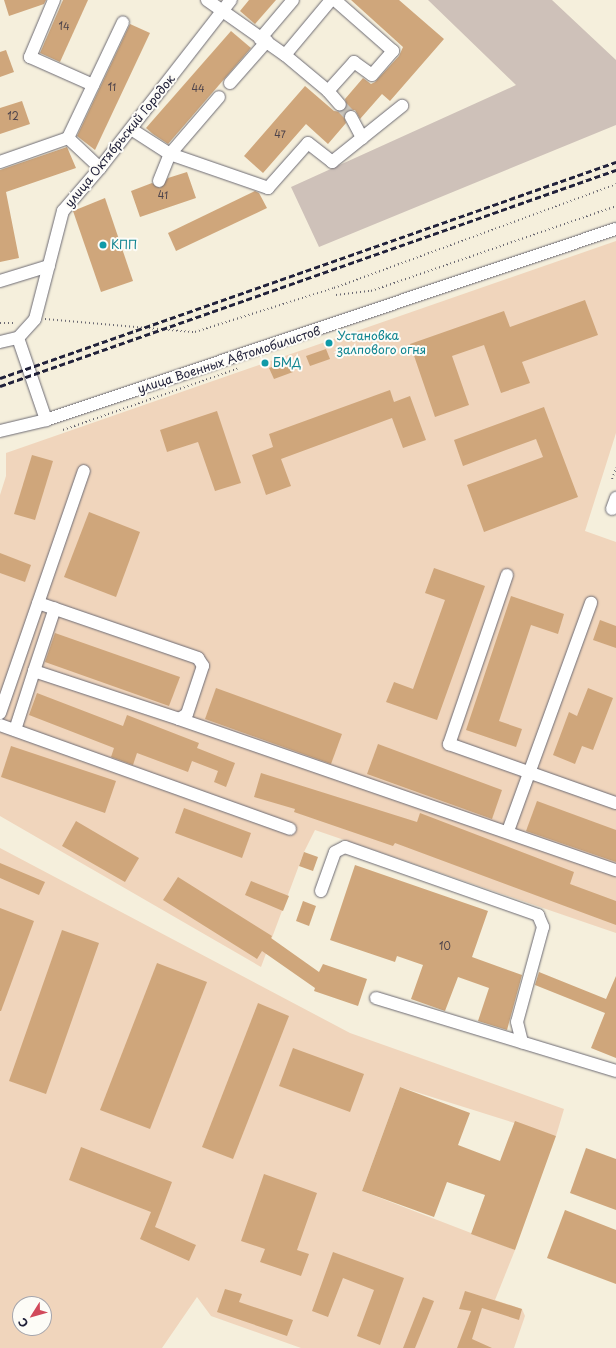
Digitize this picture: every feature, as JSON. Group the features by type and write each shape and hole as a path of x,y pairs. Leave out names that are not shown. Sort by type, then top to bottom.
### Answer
{"street":[{"path":"54,0 30,57 93,84"},
{"path":"207,0 285,55 328,91 340,105"},
{"name":"улица Октябрьский Городок","path":"21,335 35,319 63,211 100,168 231,0"},
{"path":"230,83 293,0"},
{"path":"285,55 331,0"},
{"path":"328,91 354,62 372,75 393,51 335,0"},
{"path":"0,162 68,138 122,22"},
{"path":"159,181 170,154 219,97"},
{"path":"130,130 170,154 268,188 308,143 332,162 402,106"},
{"path":"351,117 362,138"},
{"path":"68,138 100,168"},
{"name":"улица Военных Автомобилистов","path":"0,432 46,420 616,229"},
{"path":"0,281 49,266"},
{"path":"0,342 21,335 46,420"},
{"path":"0,713 84,471"},
{"path":"507,576 449,744 616,803"},
{"path":"38,602 198,658 203,666 188,714 179,719"},
{"path":"508,830 591,603"},
{"path":"15,730 55,608"},
{"path":"34,671 508,830 616,870"},
{"path":"0,725 290,829"},
{"path":"321,892 335,852 346,847 538,916 543,927 517,1022 522,1042"},
{"path":"376,998 616,1071"}],"path":[{"path":"35,319 195,332 334,288 616,184"},
{"path":"336,295 371,291 616,206"},
{"path":"0,323 16,322 21,335"},
{"path":"612,479 616,468"}],"shaded area":[{"path":"428,0 552,0 616,60 616,125 319,247 291,187 516,85"},
{"path":"616,241 616,433 585,531 616,542 616,933 315,830 304,852 261,967 0,816 0,495 6,476 6,453"},
{"path":"0,848 350,1033 564,1109 556,1136 400,1087 362,1191 515,1250 495,1300 522,1309 525,1316 514,1348 301,1348 211,1316 197,1297 162,1348 0,1348"}],"building":[{"path":"4,0 46,0 44,4 9,16"},
{"path":"63,0 88,0 60,62 40,53"},
{"path":"249,0 276,0 255,24 240,11"},
{"path":"351,0 399,0 444,39 390,101 382,94 360,119 355,110 347,111 344,116 346,123 328,144 306,124 263,173 244,156 305,86 334,111 342,112 347,107 345,99 363,78 371,84 375,82 399,56 403,47"},
{"path":"130,24 150,33 95,150 77,136"},
{"path":"231,31 251,48 168,144 146,128"},
{"path":"6,50 14,72 0,77 0,52"},
{"path":"22,101 30,124 0,134 0,108"},
{"path":"67,147 76,168 6,192 19,258 0,262 0,170"},
{"path":"187,172 196,198 140,217 131,191 152,183 160,188 168,178"},
{"path":"255,191 259,193 267,208 176,251 168,233"},
{"name":"КПП","path":"105,198 133,281 101,292 73,211"},
{"path":"585,300 598,335 522,362 530,383 501,393 484,345 452,356 469,405 435,417 410,344 504,311 510,327"},
{"path":"326,349 330,359 310,366 306,356"},
{"path":"289,361 293,372 274,379 269,368"},
{"path":"390,390 394,402 410,396 426,440 403,448 392,418 281,459 291,486 266,495 252,455 273,447 269,434"},
{"path":"544,407 578,497 484,532 467,485 543,457 536,439 463,466 454,440"},
{"path":"217,411 241,483 215,491 198,442 167,452 160,430"},
{"path":"32,455 53,461 35,520 14,514"},
{"path":"89,512 140,532 116,597 64,577"},
{"path":"0,553 31,565 25,582 0,573"},
{"path":"434,568 485,586 437,720 386,702 394,682 413,689 445,600 425,593"},
{"path":"511,596 564,614 558,634 531,625 499,721 522,729 516,747 466,730"},
{"path":"600,620 616,626 616,648 593,640"},
{"path":"55,633 180,677 169,706 45,662"},
{"path":"216,688 342,734 331,764 205,719"},
{"path":"588,688 613,698 593,750 582,746 575,764 553,755 569,712 577,716"},
{"path":"37,693 123,726 127,715 199,743 197,748 235,763 226,787 214,782 218,771 192,761 188,772 137,753 133,765 111,757 114,748 29,715"},
{"path":"378,744 502,790 492,819 367,774"},
{"path":"11,746 116,781 105,813 1,777"},
{"path":"261,773 417,822 420,813 574,872 570,884 616,901 616,925 395,843 393,846 294,812 295,809 254,797"},
{"path":"537,801 616,830 616,862 526,831"},
{"path":"184,808 251,833 242,858 175,833"},
{"path":"76,821 139,858 125,882 62,846"},
{"path":"304,852 318,857 313,871 299,866"},
{"path":"0,863 45,882 39,895 0,878"},
{"path":"355,865 488,911 472,957 522,975 507,1030 478,1021 489,988 458,977 445,1011 411,999 423,965 397,956 395,962 330,940"},
{"path":"178,877 272,936 271,938 319,972 323,964 367,979 358,1006 314,991 315,988 262,951 257,959 163,900"},
{"path":"251,881 289,896 283,911 245,895"},
{"path":"303,901 316,906 309,926 296,921"},
{"path":"0,908 34,921 1,1011 0,1011"},
{"path":"62,930 99,943 46,1094 9,1081"},
{"path":"157,963 207,982 150,1129 100,1110"},
{"path":"539,972 606,999 616,976 616,1058 591,1048 605,1013 535,985"},
{"path":"258,1003 289,1016 233,1159 202,1147"},
{"path":"293,1048 364,1074 350,1112 279,1086"},
{"path":"400,1087 470,1113 458,1145 500,1161 515,1121 556,1136 515,1250 471,1234 485,1195 447,1182 434,1217 362,1191"},
{"path":"81,1147 172,1182 155,1227 196,1245 189,1261 140,1239 151,1212 69,1180"},
{"path":"586,1148 616,1159 616,1210 570,1193"},
{"path":"264,1174 317,1193 297,1250 309,1254 301,1276 260,1262 265,1249 241,1241"},
{"path":"565,1210 616,1230 616,1284 547,1258"},
{"path":"333,1252 404,1278 380,1345 357,1336 374,1290 343,1278 328,1317 312,1311"},
{"path":"225,1289 242,1294 239,1302 293,1320 287,1336 217,1312"},
{"path":"465,1291 522,1309 519,1320 482,1308 472,1339 492,1348 457,1348 471,1311 459,1309"},
{"path":"423,1297 434,1301 415,1348 403,1348"}],"tunnel":[{"path":"340,105 351,117"}],"railway":[{"path":"0,378 616,162"},
{"path":"0,386 616,170"}],"place":[{"name":"КПП","path":"103,245"},
{"name":"Установка залпового огня","path":"329,343"},
{"name":"БМД","path":"265,363"}]}
